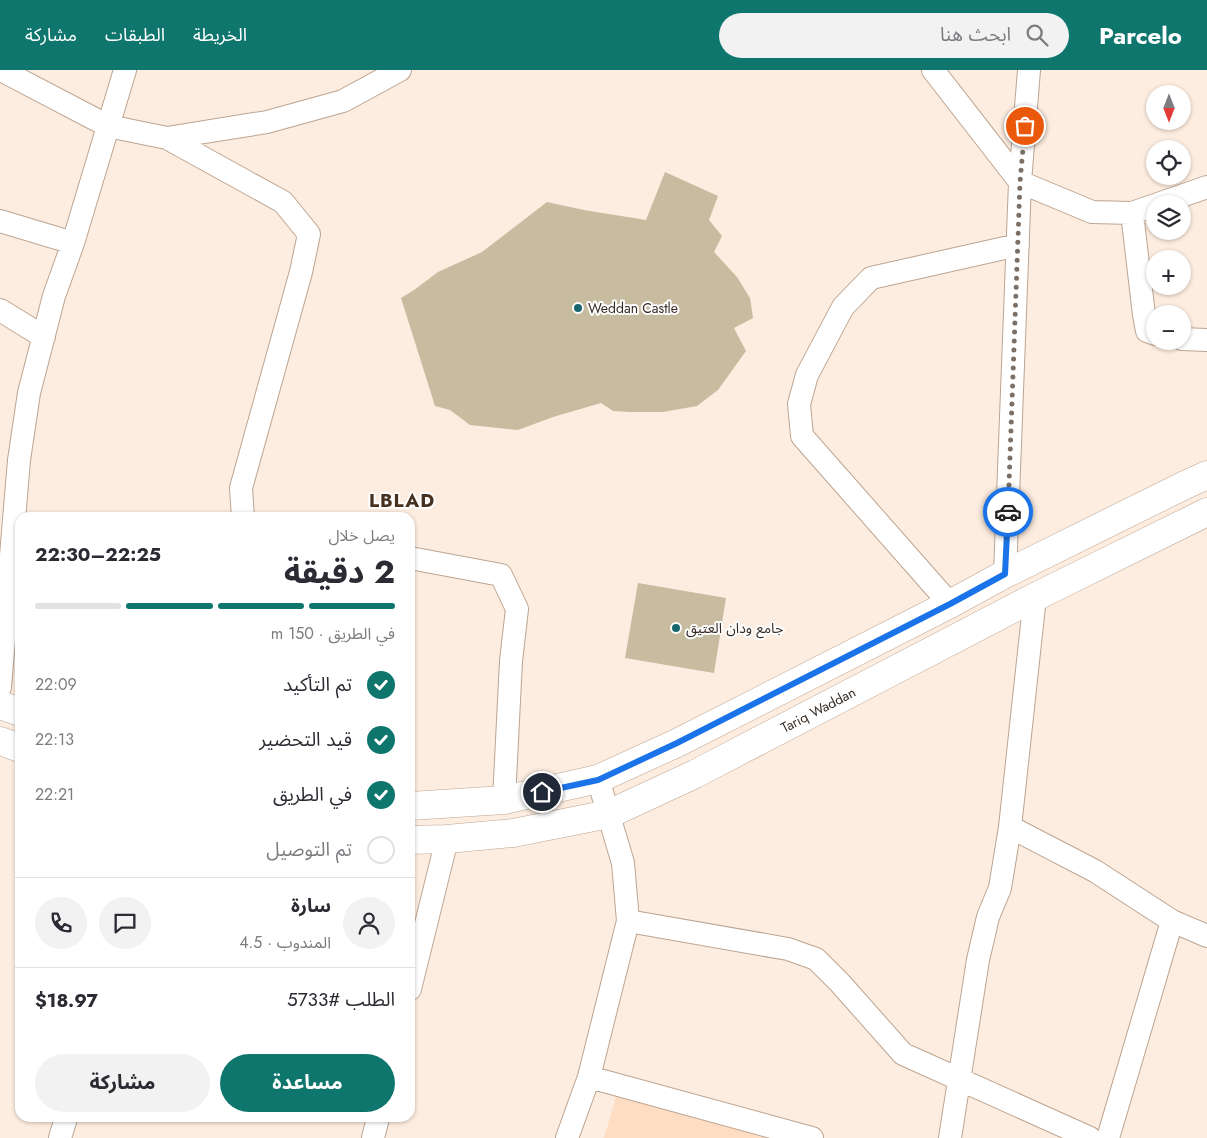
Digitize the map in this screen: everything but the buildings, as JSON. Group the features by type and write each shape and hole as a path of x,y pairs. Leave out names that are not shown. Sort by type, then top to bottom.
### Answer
{"main road":[{"path":"415,806 504,800 598,780 677,743 1005,574 1185,485 1207,476"},
{"name":"Tariq Waddan","path":"415,840 513,833 609,814 694,774 1035,597 1207,512"},
{"path":"0,705 15,710"},
{"path":"0,741 15,746"}],"street":[{"path":"1,70 28,76 108,126 167,138 283,202 309,234 301,272 241,488 243,512"},
{"path":"0,688 5,565 30,393 54,296 73,243 125,70"},
{"path":"167,138 267,122 343,101 400,70"},
{"path":"933,70 1020,182 1092,212 1132,213 1146,208"},
{"path":"1005,574 1020,182 1029,70"},
{"path":"1183,195 1207,187"},
{"path":"1132,213 1146,323"},
{"path":"0,221 73,243"},
{"path":"950,604 802,436 799,404 807,375 843,307 871,278 1018,244"},
{"path":"0,310 44,337"},
{"path":"1191,339 1207,340"},
{"path":"415,559 501,576 517,609 511,661 504,800"},
{"path":"950,1138 978,960 988,917 1000,888 1010,827 1035,597"},
{"path":"567,1138 589,1077 628,921 623,864 598,780"},
{"path":"1010,827 1095,871 1172,921 1207,936"},
{"path":"415,969 447,839"},
{"path":"628,921 788,949 816,958 903,1054 1090,1138"},
{"path":"1108,1138 1172,921"},
{"path":"589,1077 812,1138"},
{"path":"60,1138 65,1122"},
{"path":"373,1138 377,1122"}],"shaded area":[{"path":"618,1090 781,1138 604,1138"}],"way so far":[{"path":"1008,512 1020,182 1025,126"}],"place":[{"name":"Weddan Castle","path":"578,308"},
{"name":"جامع ودان العتيق","path":"676,628"}],"district":[{"name":"LBLAD","path":"402,500"}],"route":[{"path":"542,792 598,780 677,743 1005,574 1008,512"}]}
